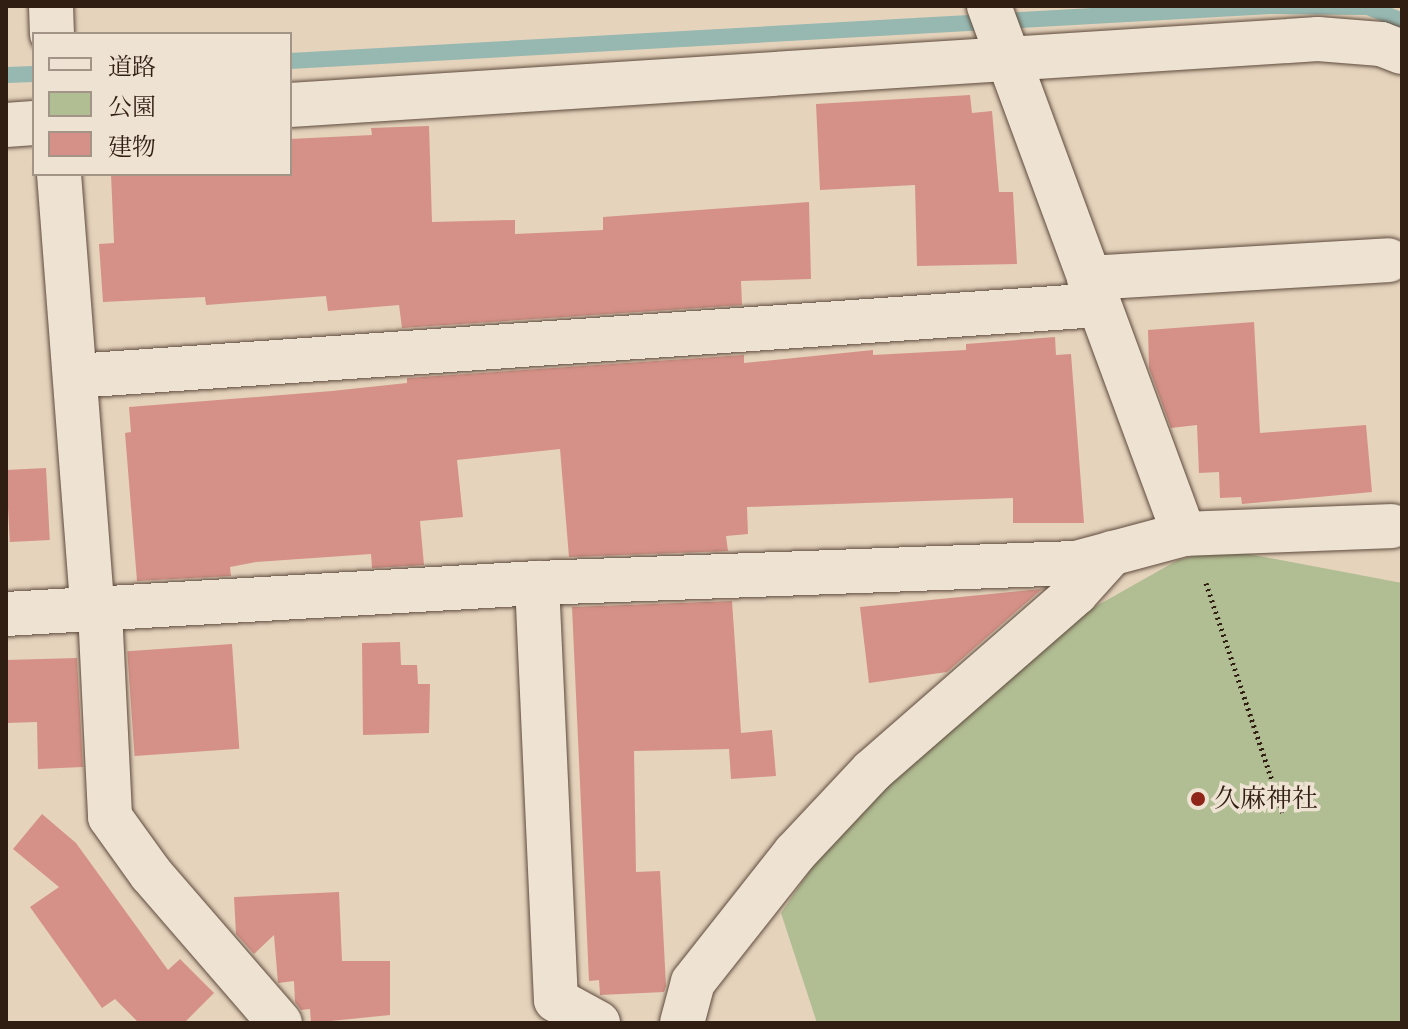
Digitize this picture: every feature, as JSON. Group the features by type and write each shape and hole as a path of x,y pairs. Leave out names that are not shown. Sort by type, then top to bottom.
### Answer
{"street":[{"path":"51,6 52,32"},
{"path":"989,6 1187,534"},
{"path":"292,105 1318,39 1381,44 1402,52"},
{"path":"6,125 32,123"},
{"path":"59,176 97,612 110,817 151,874 280,1023"},
{"path":"75,376 1094,292 1388,260"},
{"path":"6,614 97,612 537,583 1076,563 1187,534 1392,526"},
{"path":"682,1023 693,982 795,853 872,771 1076,593 1112,553"},
{"path":"537,583 556,1000 598,1023"}],"path":[{"path":"1187,534 1283,813"}],"green space":[{"name":"久麻神社","path":"1222,549 1402,583 1402,1023 817,1023 781,913 824,850 907,751 1075,618 1178,560"}],"building":[{"path":"970,95 972,113 992,111 999,192 1013,192 1017,264 917,266 915,185 820,190 816,104"},
{"path":"429,126 432,222 515,220 515,234 603,230 603,217 809,202 811,279 741,281 742,305 402,328 399,305 328,311 326,296 206,305 205,297 103,302 99,244 114,243 111,176 292,176 292,139 372,135 371,128"},
{"path":"1254,322 1260,433 1366,425 1372,492 1242,504 1241,497 1220,498 1219,472 1199,473 1197,425 1171,428 1149,368 1148,330"},
{"path":"1055,337 1056,355 1071,354 1084,523 1013,523 1013,498 747,507 748,534 726,536 728,551 569,557 560,449 457,460 463,517 420,521 424,565 372,568 371,554 256,562 230,567 231,576 137,581 125,433 131,432 129,407 332,391 407,383 407,378 744,355 744,363 873,350 873,355 966,350 966,344"},
{"path":"46,468 50,540 10,542 6,470"},
{"path":"1042,589 947,672 869,683 860,607"},
{"path":"732,601 741,733 772,730 776,776 731,779 729,749 634,751 636,872 660,871 666,986 664,992 600,995 599,980 589,981 572,607"},
{"path":"400,642 401,665 417,665 418,684 430,684 429,733 363,735 362,643"},
{"path":"232,644 239,749 135,756 127,651"},
{"path":"77,658 83,767 38,769 37,722 6,723 6,660"},
{"path":"42,814 76,843 168,970 180,959 214,993 184,1023 139,1023 115,999 102,1008 30,907 59,887 13,849"},
{"path":"339,892 342,961 390,961 390,1015 311,1023 310,1009 301,1010 295,1002 294,981 278,983 274,935 254,954 236,934 234,897"}],"waterway":[{"path":"292,61 1270,6 1368,7 1402,21"},
{"path":"6,75 32,74"}],"place":[{"name":"久麻神社","path":"1198,799"}]}
